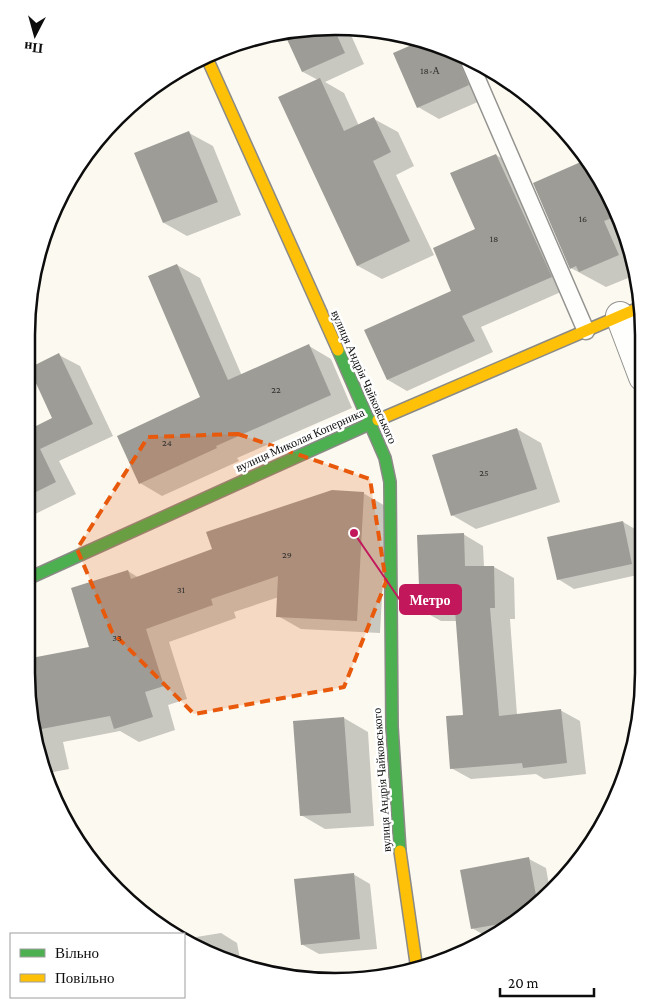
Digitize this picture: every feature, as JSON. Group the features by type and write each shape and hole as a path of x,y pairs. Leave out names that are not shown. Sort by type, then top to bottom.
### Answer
{"street":[{"name":"вулиця Андрія Чайковського","path":"209,63 385,458 390,482 391,730 400,850 416,962"},
{"name":"вулиця Миколая Коперника","path":"35,575 371,423 631,311"},
{"path":"631,311 635,332"}],"lane":[{"path":"472,68 586,331"}],"highlighted area":[{"path":"238,434 370,479 386,582 344,687 194,714 112,632 77,549 148,437"}],"building":[{"path":"337,35 345,53 302,72 287,39"},
{"path":"412,45 450,58 461,63 469,85 417,108 393,53"},
{"path":"320,78 344,131 374,117 391,152 373,161 410,241 357,266 278,97"},
{"path":"189,131 218,202 163,223 134,153"},
{"path":"496,154 552,277 462,316 475,341 387,380 364,330 451,291 433,248 475,229 450,173"},
{"path":"580,162 595,185 611,218 604,221 619,255 579,272 576,266 570,269 533,183"},
{"path":"177,264 228,380 309,344 331,395 216,446 217,448 139,484 117,436 200,397 148,276"},
{"path":"59,353 93,424 40,449 56,482 35,492 35,426 52,418 35,381 35,365"},
{"path":"517,428 537,489 451,516 432,455"},
{"path":"332,490 364,492 357,621 276,617 278,576 211,599 213,605 146,629 164,686 145,692 153,717 114,729 110,716 41,729 36,693 35,657 89,647 71,588 128,570 131,579 212,549 206,532"},
{"path":"623,521 632,564 557,580 547,537"},
{"path":"464,533 465,566 494,566 495,608 490,608 499,716 561,709 567,763 523,768 522,763 450,769 446,716 463,715 455,610 420,611 417,535"},
{"path":"344,717 351,813 300,816 293,721"},
{"path":"529,857 536,896 498,924 471,929 460,870"},
{"path":"354,873 360,939 301,945 294,879"}],"traffic: fast":[{"path":"338,350 385,458 390,482 392,727 400,851"},
{"path":"35,575 378,420"}],"traffic: slow":[{"path":"209,63 338,350"},
{"path":"378,420 633,310"},
{"path":"400,851 416,962"}],"place":[{"name":"Метро","path":"354,533"}]}
